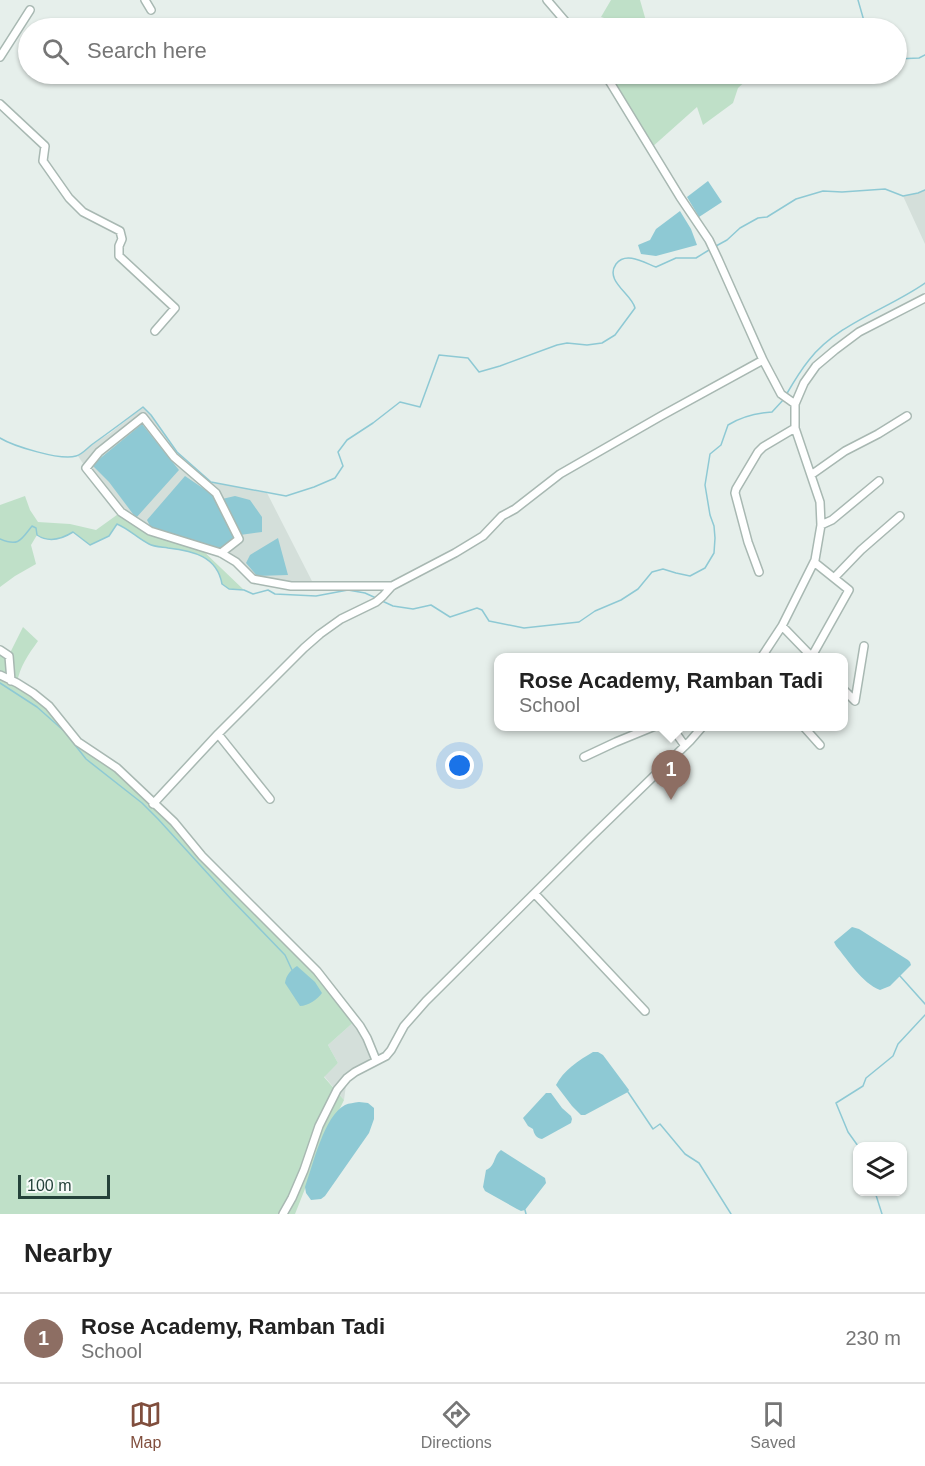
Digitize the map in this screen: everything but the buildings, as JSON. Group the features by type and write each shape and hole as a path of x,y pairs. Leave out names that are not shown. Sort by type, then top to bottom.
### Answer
{"street":[{"path":"145,0 151,10"},
{"path":"548,0 563,18"},
{"path":"25,18 30,10"},
{"path":"0,57 18,29"},
{"path":"611,84 709,240 763,360 781,394 793,402"},
{"path":"0,104 45,146 44,161 69,198 83,212 120,231 122,239 119,256 175,309 155,331"},
{"path":"764,653 782,626 815,560 821,525 820,502 795,428 793,402 816,366 835,350 859,332 925,298"},
{"path":"153,804 218,734 320,634 341,619 376,602 392,586 483,536 502,516 515,509 560,474 763,360"},
{"path":"811,475 845,451 907,416"},
{"path":"221,553 239,539 216,493 174,457 143,417 99,452 86,468 121,512 150,531 221,553 236,562 253,579 291,586 392,586"},
{"path":"759,572 748,542 735,493 736,489 758,452 795,428"},
{"path":"821,525 832,519 879,481"},
{"path":"834,578 861,550 900,516"},
{"path":"814,562 849,590 814,653"},
{"path":"782,626 808,653"},
{"path":"848,694 855,701 864,646"},
{"path":"0,650 9,656 11,681"},
{"path":"0,675 33,693 49,706 78,742 117,768 174,822 202,856 317,971 360,1026 376,1060"},
{"path":"584,757 644,731"},
{"path":"674,731 685,746"},
{"path":"283,1214 304,1170 319,1126 347,1078 386,1056 404,1026 419,1010 698,731"},
{"path":"807,731 820,745"},
{"path":"218,734 270,799"},
{"path":"535,894 645,1011"}],"shaded area":[{"path":"925,190 925,244 903,196"},
{"path":"143,407 177,452 211,482 267,493 314,585 253,579 221,553 151,532 121,512 78,456"},
{"path":"356,1020 376,1060 347,1078 344,1100 324,1076 338,1063 328,1045"}],"green space":[{"path":"611,0 640,0 645,18 604,18 601,17"},
{"path":"611,84 742,84 738,88 733,103 703,125 697,107 651,148"},
{"path":"25,496 38,522 70,524 96,530 121,512 150,531 198,546 244,590 229,589 222,584 215,567 202,557 186,551 151,545 117,524 109,536 90,545 73,532 55,539 46,539 37,535 31,545 36,564 0,587 0,505"},
{"path":"23,627 38,641 22,666 17,683 33,693 78,742 117,768 294,947 356,1020 328,1045 338,1063 324,1077 344,1100 324,1141 295,1214 0,1214 0,650 9,655"}],"water":[{"path":"708,181 722,202 699,217 687,197"},
{"path":"680,211 697,245 656,256 641,254 638,245 650,240 656,229"},
{"path":"142,424 179,470 136,518 109,482 92,465"},
{"path":"185,476 213,495 235,538 222,549 151,528 147,520"},
{"path":"235,496 250,500 262,517 262,532 240,535 222,499"},
{"path":"278,538 288,575 257,576 246,563 250,555"},
{"path":"852,927 859,929 910,962 911,965 890,986 880,990 873,987 856,971 836,946 834,942"},
{"path":"297,966 315,982 322,993 318,998 303,1006 300,1006 285,983 289,973"},
{"path":"593,1052 603,1055 629,1090 585,1115 581,1115 556,1085 577,1062"},
{"path":"546,1093 551,1093 572,1119 571,1123 542,1139 536,1136 523,1118"},
{"path":"368,1103 374,1108 374,1119 369,1133 325,1196 311,1200 305,1187 325,1130 338,1111 347,1104"},
{"path":"501,1150 545,1178 546,1183 525,1210 517,1209 485,1191 483,1187 486,1170"}],"waterway":[{"path":"858,0 863,18"},
{"path":"907,59 925,55"},
{"path":"716,246 758,218 767,217 796,199 823,191 885,189 903,196 925,190"},
{"path":"0,438 26,449 49,455 76,456 143,407 177,452 211,482 286,496 335,478 343,466 338,452 347,440 400,402 420,407 439,355 468,358 479,372 557,345 602,343 615,335 635,308 613,276 613,270 620,260 636,259 656,267 676,258 696,258 709,250"},
{"path":"786,395 809,360 834,336 925,283"},
{"path":"380,600 393,606 413,609 431,605 450,617 477,608 482,610 489,621 524,628 579,622 638,589 652,572 663,569 690,576 705,568 714,553 714,526 705,485 710,454 721,445 728,425 749,416 772,412 784,399"},
{"path":"0,539 11,542 19,541 32,526 36,528 37,535 46,539 64,537 73,532 90,545 109,536 117,524 151,545 195,553 209,561 215,567 222,584 229,589 244,590 253,594 268,590 275,594 316,596 348,590 376,598"},
{"path":"0,683 37,707 64,731 86,759 142,803 285,955 292,970"},
{"path":"900,976 925,1004"},
{"path":"855,1142 848,1132 836,1103 863,1086 866,1078 893,1056 898,1044 925,1015"},
{"path":"628,1092 653,1129 660,1124 685,1154 699,1163 731,1214"},
{"path":"876,1196 882,1214"},
{"path":"525,1210 526,1214"}],"place":[{"name":"Rose Academy, Ramban Tadi","path":"671,800"}]}
